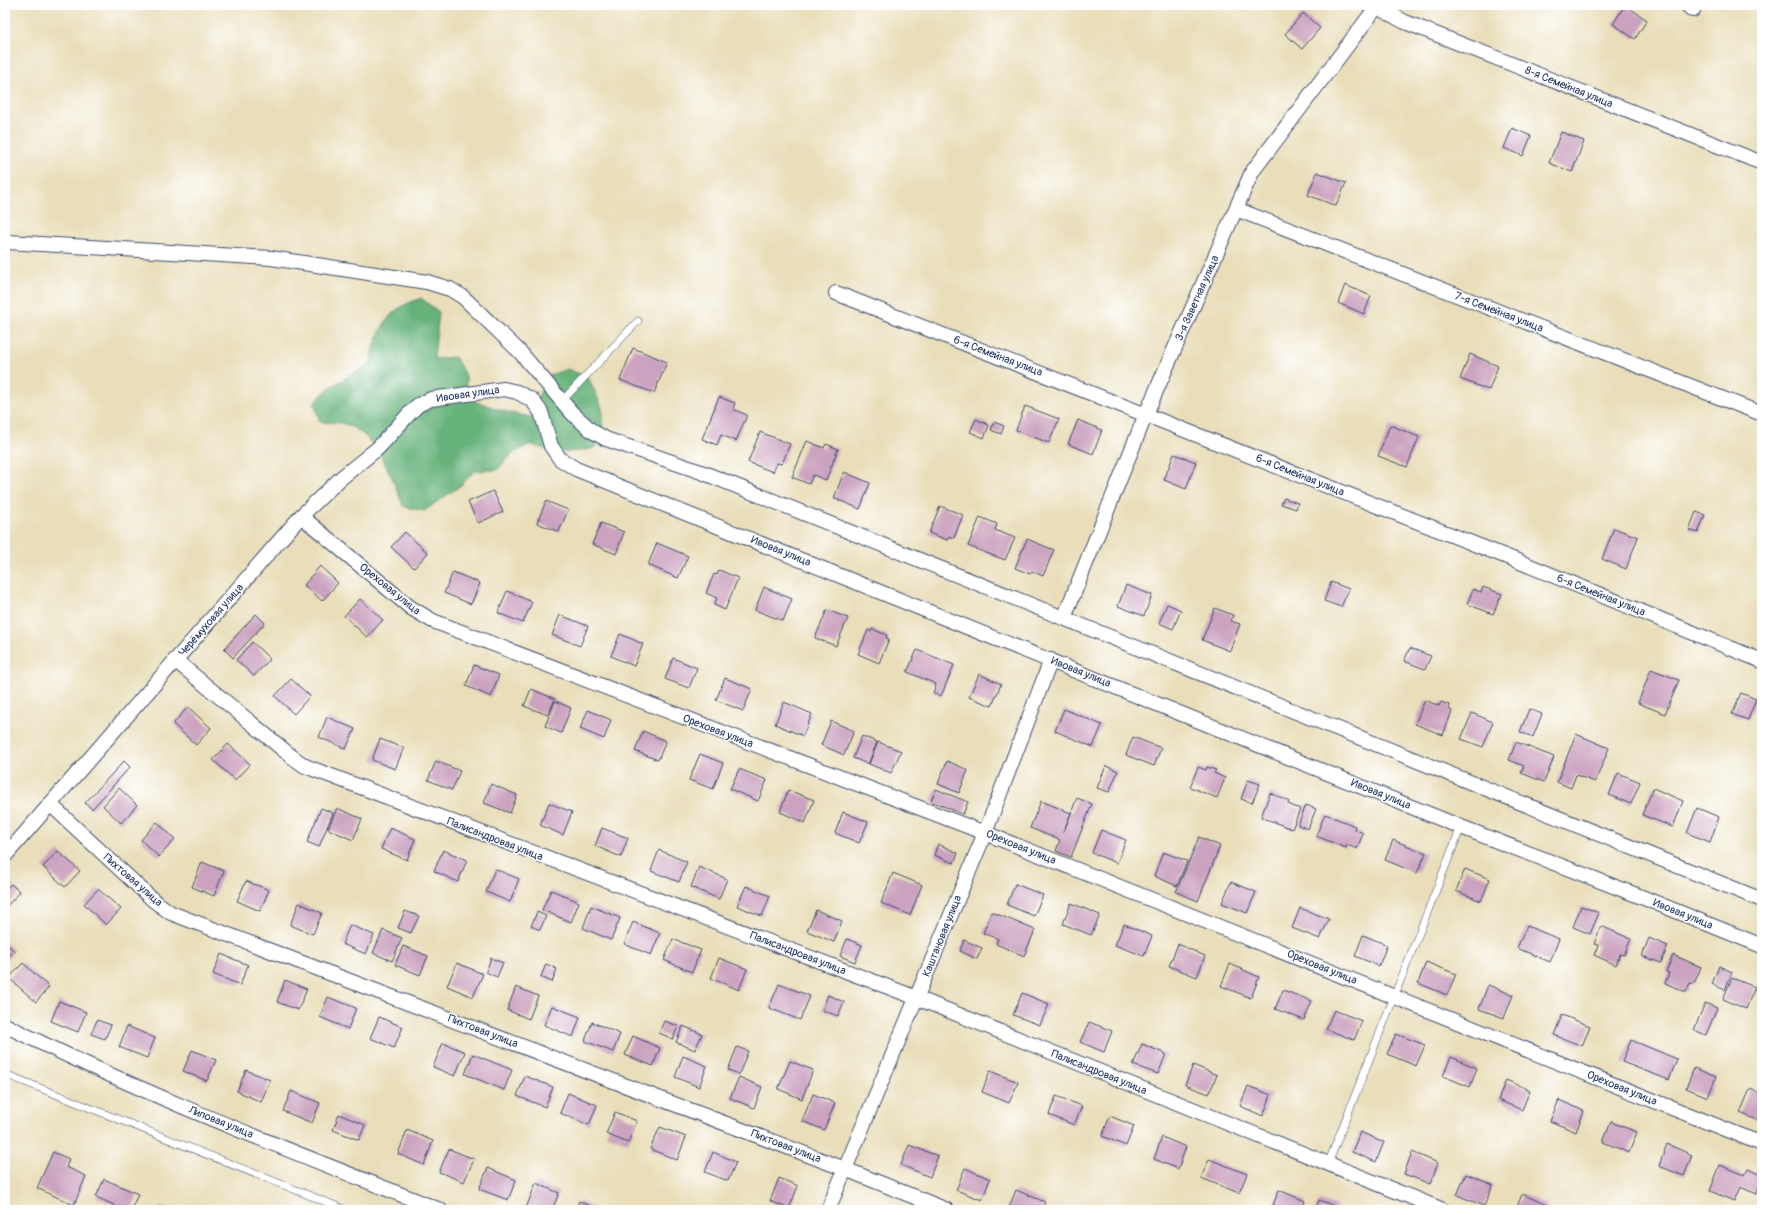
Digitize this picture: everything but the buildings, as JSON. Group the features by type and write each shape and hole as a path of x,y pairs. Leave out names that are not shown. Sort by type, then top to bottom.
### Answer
{"street":[{"name":"8-я Семейная улица","path":"1378,6 1405,22 1762,163"},
{"name":"3-я Заветная улица","path":"1064,618 1146,414 1252,172 1378,6"},
{"name":"7-я Семейная улица","path":"1236,209 1762,414"},
{"path":"5,243 271,258 427,282 450,289 463,297 498,330 520,352 562,401 592,431 606,440 704,473 1762,900"},
{"name":"6-я Семейная улица","path":"836,293 1520,562 1762,661"},
{"name":"Ивовая улица","path":"431,399 504,389 517,392 532,400 541,412 551,446 560,459 576,469 1461,827 1639,896 1762,946"},
{"name":"Черёмуховая улица","path":"5,856 301,516 340,478 378,448 418,405 431,399"},
{"name":"Ореховая улица","path":"301,516 411,608 433,621 985,833 1762,1144"},
{"name":"Палисандровая улица","path":"175,660 305,766 917,998 1443,1210"},
{"name":"Каштановая улица","path":"828,1210 985,833 1051,660"},
{"name":"Пихтовая улица","path":"50,804 153,900 171,912 845,1168 947,1210"},
{"name":"Липовая улица","path":"5,1025 40,1043 202,1115 440,1210"}],"lane":[{"path":"562,401 638,322"},
{"path":"1328,1164 1461,827"},
{"path":"5,1074 346,1210"}],"green space":[{"path":"421,298 439,312 434,359 455,357 466,377 468,399 510,413 532,417 545,377 567,369 588,377 601,404 603,412 602,428 594,448 562,452 547,450 530,444 512,454 497,470 475,471 460,486 424,511 403,506 388,469 373,445 364,435 353,428 341,423 320,422 314,402 330,387 370,364 380,332 388,318 401,307"}]}
